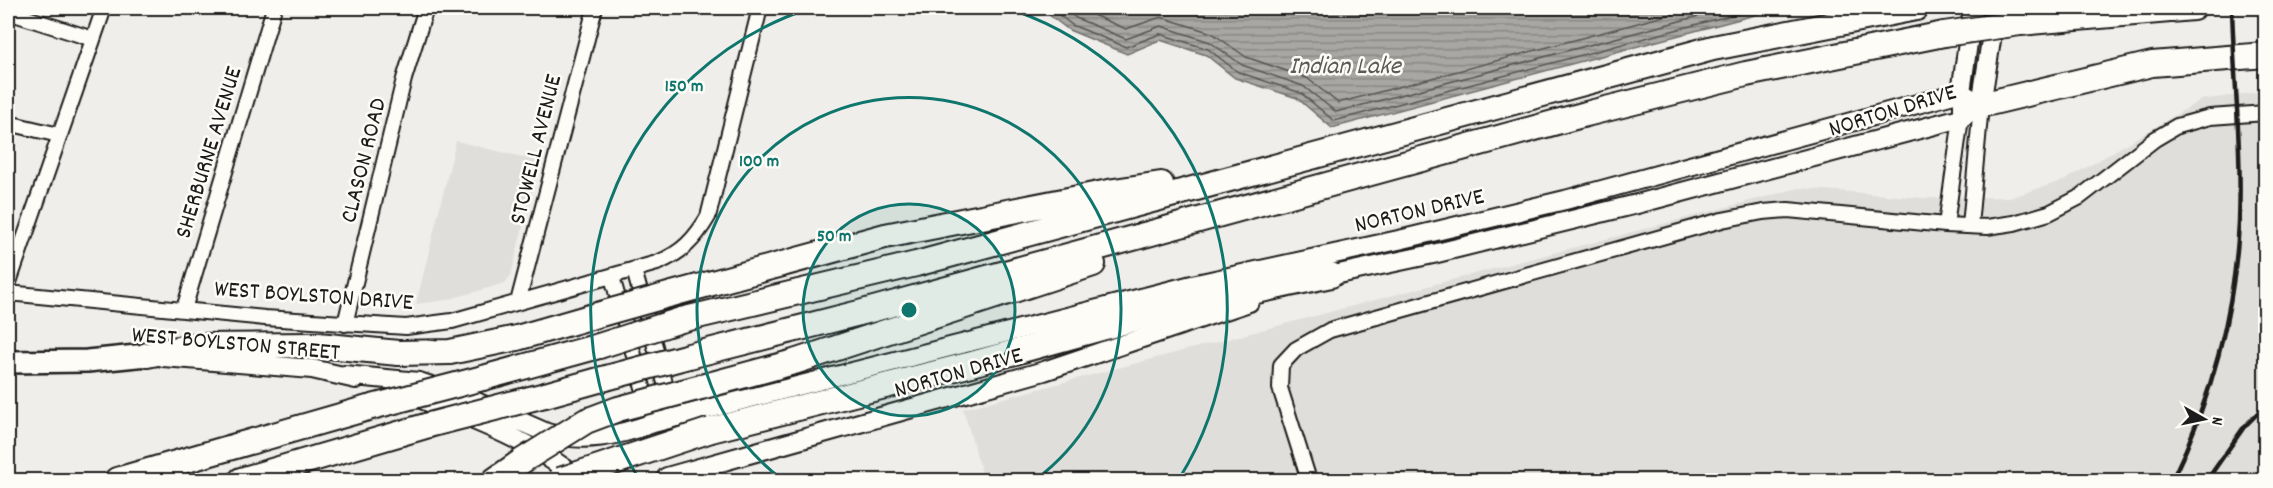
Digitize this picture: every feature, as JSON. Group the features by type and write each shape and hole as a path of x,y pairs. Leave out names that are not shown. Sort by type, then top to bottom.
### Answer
{"highway":[{"path":"117,480 369,408 599,346 681,320 915,264 1713,48 1916,8"},
{"path":"241,480 429,425 863,312 1729,79 1944,34 2020,24 2193,8"},
{"path":"1968,105 2152,64 2265,56"},
{"path":"147,355 193,345 318,345 398,353 450,352 517,338 885,236 1114,190 1252,172"},
{"path":"495,480 586,421 618,409 867,338 1134,250 1269,201"},
{"path":"560,480 711,430 968,365 1163,311 1331,275"}],"main road":[{"path":"1968,105 1973,8"},
{"path":"1968,105 1996,8"},
{"name":"NORTON DRIVE","path":"668,479 688,476 1044,371 1331,275 1433,254 1637,204 1968,105"},
{"name":"NORTON DRIVE","path":"344,375 419,382 465,397 562,437 606,438 653,423 1192,285 1403,239 1968,105"},
{"name":"WEST BOYLSTON STREET","path":"8,362 87,361 147,355 279,366 344,375 410,394 507,435 548,457 580,480"},
{"path":"674,418 688,476"},
{"path":"653,423 668,479"}],"street":[{"path":"8,285 104,8"},
{"name":"SHERBURNE AVENUE","path":"184,309 187,292 274,8"},
{"name":"CLASON ROAD","path":"345,324 405,79 426,8"},
{"name":"STOWELL AVENUE","path":"518,302 595,8"},
{"name":"WEST BOYLSTON DRIVE","path":"8,293 345,324 430,325 612,277 667,259 696,237 708,217 760,8"},
{"path":"8,12 93,39"},
{"path":"1946,225 1968,105"},
{"path":"1968,105 1970,226"},
{"path":"1309,480 1280,388 1281,365 1296,349 1330,330 1752,213 1775,210 1814,212 1970,226 2020,222 2065,205 2109,177 2155,139 2189,122 2210,117 2265,113"},
{"path":"8,123 59,135"},
{"path":"634,270 674,418"},
{"path":"612,277 653,423"}],"shaded area":[{"path":"2265,91 2265,480 984,480 963,409 1799,188 1924,198 2012,197 2065,180 2201,100"},
{"path":"456,141 539,161 511,275 505,283 447,300 416,304"}],"water":[{"name":"Indian Lake","path":"1040,8 1781,8 1332,128 1297,98 1235,78 1206,55 1160,40 1127,54 1069,30"}],"railway":[{"path":"2172,480 2198,419 2219,354 2237,255 2239,168 2232,8"},
{"path":"2207,480 2244,427 2266,405"}]}
